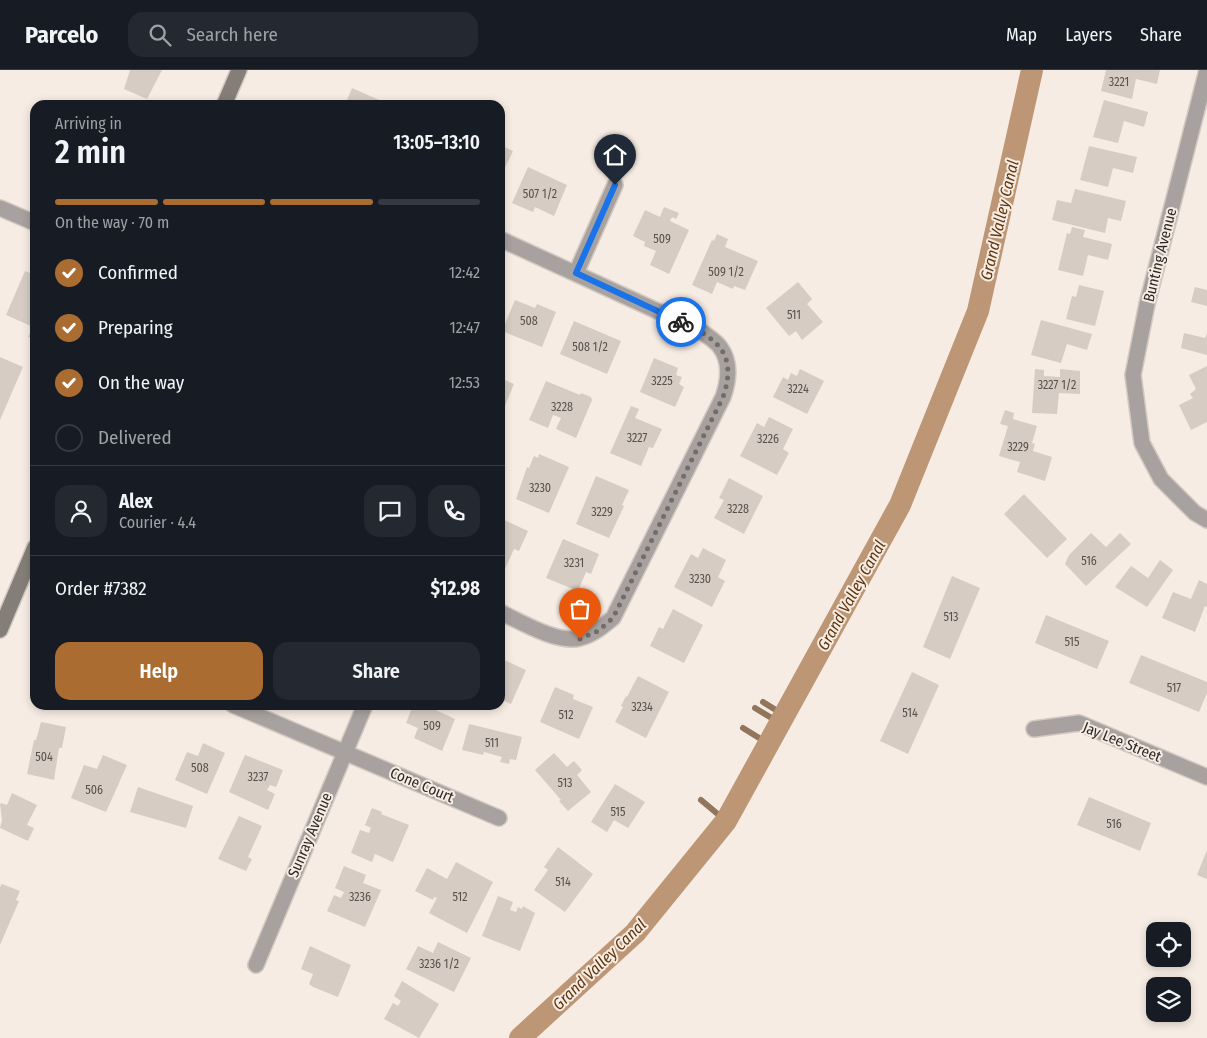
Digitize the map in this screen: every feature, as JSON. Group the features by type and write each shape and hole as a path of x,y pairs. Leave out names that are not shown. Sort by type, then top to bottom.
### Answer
{"street":[{"path":"226,100 239,70"},
{"name":"Bunting Avenue","path":"1207,70 1147,304 1132,375 1142,443 1161,479 1195,513 1207,520"},
{"path":"576,273 615,185"},
{"path":"0,208 30,221"},
{"path":"505,241 702,331 720,346 727,364 729,380 723,397 613,618 598,631 580,639 558,638 505,614"},
{"path":"0,630 30,559"},
{"name":"Cone Court","path":"245,710 499,818"},
{"name":"Sunray Avenue","path":"256,965 364,710"},
{"name":"Jay Lee Street","path":"1034,730 1079,723 1207,777"}],"building":[{"path":"130,70 162,70 147,99 124,89"},
{"path":"1106,70 1160,70 1157,84 1136,79 1132,99 1101,91"},
{"path":"352,88 379,100 347,100"},
{"path":"1104,100 1148,112 1144,127 1124,121 1118,143 1093,137"},
{"path":"1089,146 1137,157 1133,173 1113,168 1108,187 1080,180"},
{"path":"505,147 513,151 505,168"},
{"path":"528,167 567,185 554,216 535,207 533,212 512,203"},
{"path":"1075,189 1126,201 1121,221 1108,218 1105,233 1052,220 1057,200 1071,203"},
{"path":"664,207 679,213 676,219 672,217 670,221 689,230 669,274 650,265 656,251 644,246 645,242 633,236 645,210 660,217"},
{"path":"1072,227 1085,230 1083,237 1112,244 1108,260 1088,255 1083,276 1058,270 1067,233 1070,234"},
{"path":"717,234 728,239 725,247 758,261 745,290 734,286 733,289 717,282 712,294 692,285 712,240 714,241"},
{"path":"25,271 30,273 30,326 6,315"},
{"path":"798,282 812,299 807,304 823,322 802,340 796,331 789,336 766,308"},
{"path":"1079,285 1104,291 1095,326 1066,319 1072,296 1076,297"},
{"path":"1195,287 1207,290 1207,306 1191,302"},
{"path":"515,300 535,308 537,304 556,312 542,347 505,332 505,324"},
{"path":"1041,320 1092,334 1087,350 1067,344 1061,363 1031,355"},
{"path":"574,321 621,341 607,374 560,354"},
{"path":"1184,333 1205,338 1207,333 1207,355 1181,348"},
{"path":"0,357 23,367 0,420"},
{"path":"654,358 678,368 676,375 682,377 679,384 684,387 675,407 640,392"},
{"path":"1207,366 1207,422 1191,430 1179,405 1193,398 1190,394 1196,389 1189,375"},
{"path":"800,369 824,381 807,414 773,397 783,377 788,380 791,373 797,376"},
{"path":"1035,369 1044,370 1044,376 1060,377 1060,369 1080,371 1080,394 1059,393 1057,414 1032,413"},
{"path":"505,380 514,384 505,406"},
{"path":"546,381 580,395 581,393 591,397 592,400 576,438 556,429 561,418 553,415 548,428 529,420"},
{"path":"631,406 639,409 635,418 662,429 653,448 649,447 641,466 610,453"},
{"path":"1005,410 1014,413 1013,419 1037,426 1032,443 1035,444 1033,451 1052,457 1045,481 1017,472 1020,462 999,456 1008,426 1000,424"},
{"path":"769,417 793,429 783,449 789,453 777,475 740,456 757,423 764,427"},
{"path":"539,454 569,467 549,513 516,499 527,467 529,468 534,456 538,458"},
{"path":"596,476 629,490 622,505 624,506 609,538 576,524"},
{"path":"729,478 763,496 744,534 714,518 724,500 719,498"},
{"path":"1024,494 1067,539 1047,558 1004,514"},
{"path":"505,520 528,531 519,551 514,549 505,569"},
{"path":"1091,533 1106,547 1120,533 1131,544 1086,586 1065,564 1069,555"},
{"path":"563,539 599,554 591,574 586,572 578,591 546,578"},
{"path":"703,548 726,560 718,577 725,581 712,607 674,587 691,554 698,558"},
{"path":"1160,560 1173,570 1147,607 1115,587 1131,566 1148,578"},
{"path":"952,576 980,588 950,659 923,647"},
{"path":"1199,580 1207,584 1207,607 1205,606 1195,632 1162,618 1173,592 1191,599"},
{"path":"673,609 703,625 684,663 650,646 659,627 663,629"},
{"path":"1046,615 1109,641 1097,669 1035,643"},
{"path":"1141,655 1207,682 1207,693 1199,712 1129,683"},
{"path":"505,660 526,670 511,704 505,701"},
{"path":"912,672 939,685 908,754 880,741"},
{"path":"638,676 669,692 646,738 615,722 623,707 621,706 626,696"},
{"path":"555,687 574,695 573,699 593,707 579,739 540,722"},
{"path":"411,710 436,710 455,719 442,751 414,738 418,728 406,723"},
{"path":"41,722 66,727 62,748 59,748 54,780 27,774 34,740 36,740"},
{"path":"469,724 522,737 516,760 510,759 509,764 500,762 502,757 484,752 483,755 462,750"},
{"path":"203,743 225,753 207,794 175,780 187,752 198,756"},
{"path":"554,753 567,767 574,761 582,770 577,775 591,792 568,811 535,770"},
{"path":"103,755 127,765 106,812 71,798 84,765 97,769"},
{"path":"245,755 283,770 276,787 270,785 267,790 275,794 268,810 229,792"},
{"path":"615,784 645,802 628,828 614,820 607,832 591,822"},
{"path":"138,787 193,806 186,828 130,812"},
{"path":"12,793 37,805 27,825 34,828 28,841 0,828 2,820 0,804 7,805"},
{"path":"1089,797 1151,823 1140,851 1077,825"},
{"path":"372,808 382,812 381,814 409,825 393,862 375,854 372,862 351,853 360,830 369,833 371,828 365,825"},
{"path":"239,816 262,826 248,857 252,859 246,871 218,859"},
{"path":"558,847 593,874 565,912 534,890 548,870 544,867"},
{"path":"1207,850 1207,879 1197,875"},
{"path":"456,862 493,882 467,933 429,913 437,898 434,897 433,900 415,891 427,868 447,879"},
{"path":"344,866 366,875 363,883 381,890 365,927 327,911 334,895 341,898 344,892 335,888"},
{"path":"2,884 20,891 16,900 19,901 0,945 0,887"},
{"path":"498,896 513,902 510,910 516,912 518,907 522,909 523,906 535,913 520,951 482,936"},
{"path":"438,942 471,958 454,992 406,969 418,946 433,953"},
{"path":"310,946 351,965 338,997 309,984 313,974 301,969"},
{"path":"402,981 439,1004 419,1038 384,1019 393,1003 398,1006 401,1001 394,996"}],"waterway":[{"name":"Grand Valley Canal","path":"520,1038 635,933 726,821 900,505 978,311 1032,70"},
{"path":"763,702 784,715"},
{"path":"755,708 780,723"},
{"path":"743,728 769,744"},
{"path":"701,800 726,821"}],"way so far":[{"path":"580,639 598,631 613,618 723,397 729,380 727,364 720,346 702,331 681,322"}],"route":[{"path":"615,185 576,273 681,322"}]}
